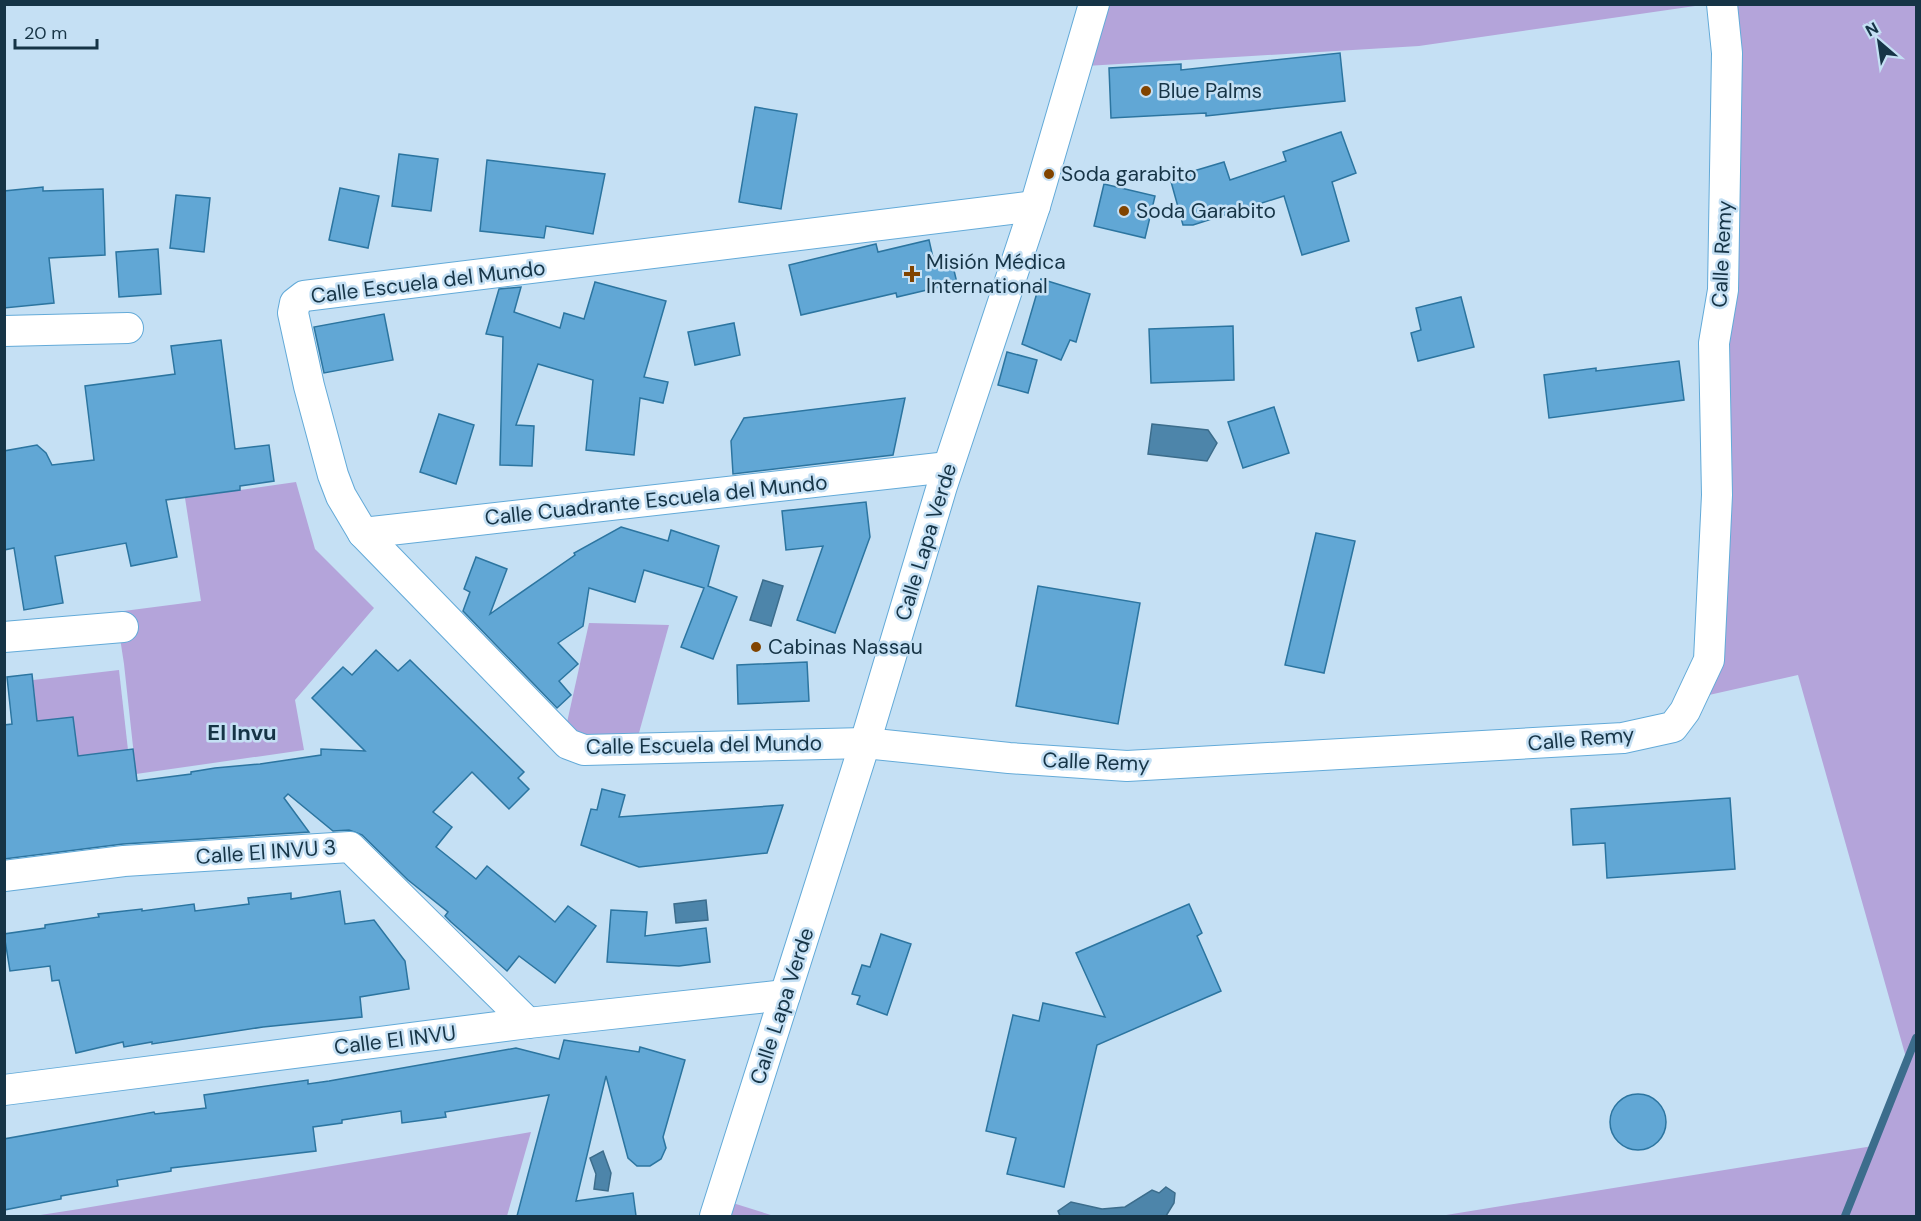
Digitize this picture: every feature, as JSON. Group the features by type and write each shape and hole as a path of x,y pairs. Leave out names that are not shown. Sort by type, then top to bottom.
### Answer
{"street":[{"name":"Calle Lapa Verde","path":"715,1216 865,743 948,467 1035,206 1094,4"},
{"name":"Calle Remy","path":"865,743 1009,758 1127,766 1623,738 1673,727 1685,711 1709,660 1717,495 1714,343 1724,278 1727,53 1722,4"},
{"name":"Calle Escuela del Mundo","path":"865,743 601,750 584,750 568,744 363,533 336,486 309,386 293,313 295,303 304,296 1035,206"},
{"path":"4,331 128,328"},
{"name":"Calle Cuadrante Escuela del Mundo","path":"363,533 948,467"},
{"path":"4,637 123,627"},
{"name":"Calle El INVU 3","path":"4,876 124,861 350,847 528,1023"},
{"name":"Calle El INVU","path":"4,1090 528,1023 785,994"}],"shaded area":[{"path":"1103,5 1702,5 1419,46 1086,66"},
{"path":"1726,5 1916,5 1916,1216 1440,1216 1873,1146 1907,1061 1798,675 1709,695 1714,458 1709,211 1728,66"},
{"path":"296,482 315,549 374,608 295,700 304,750 136,774 116,612 201,601 185,498"},
{"path":"589,623 669,625 637,740 562,745"},
{"path":"119,670 128,750 78,756 37,721 33,680"},
{"path":"531,1132 507,1216 34,1216 79,1209"},
{"path":"720,1199 774,1216 714,1216"}],"water":[{"path":"1152,424 1208,430 1217,443 1207,461 1148,454"},
{"path":"763,580 783,586 771,626 750,620"},
{"path":"706,900 708,920 676,923 674,904"},
{"path":"603,1151 611,1173 608,1191 594,1189 596,1174 590,1158"},
{"path":"1166,1187 1175,1193 1174,1203 1166,1216 1060,1216 1058,1211 1071,1202 1102,1209 1125,1207 1152,1190 1159,1193"}],"building":[{"path":"1340,53 1345,101 1206,116 1206,113 1111,118 1109,68 1181,64 1181,70"},
{"path":"755,107 797,114 781,209 739,202"},
{"path":"1341,132 1356,173 1332,182 1349,241 1302,255 1284,196 1193,225 1183,225 1170,178 1224,162 1230,180 1286,161 1283,152"},
{"path":"399,154 438,159 431,211 392,206"},
{"path":"487,160 605,174 593,234 546,226 544,238 480,231"},
{"name":"Soda Garabito","path":"1104,184 1155,196 1145,238 1094,226"},
{"path":"43,187 43,191 103,189 105,255 49,258 54,303 4,308 4,191"},
{"path":"340,188 379,196 368,248 329,240"},
{"path":"176,195 210,198 204,252 170,248"},
{"path":"929,240 934,262 951,258 957,283 897,297 896,293 801,315 789,265 876,244 878,252"},
{"path":"158,249 161,294 119,297 116,252"},
{"path":"1041,279 1090,294 1076,342 1070,340 1061,360 1022,344"},
{"path":"595,282 666,301 644,377 668,382 663,403 640,398 634,455 586,450 593,380 538,364 516,425 534,426 532,466 500,465 503,337 486,334 499,289 521,287 514,312 560,328 564,313 584,319"},
{"path":"1461,297 1474,347 1418,361 1411,333 1421,330 1416,308"},
{"path":"384,314 393,360 324,373 314,327"},
{"path":"734,323 740,355 695,365 688,332"},
{"path":"1233,326 1234,380 1151,383 1149,329"},
{"path":"221,340 235,449 269,445 274,481 240,486 240,490 166,500 177,557 131,566 126,543 55,556 63,603 24,610 14,548 4,550 4,451 37,445 46,453 52,465 94,460 85,386 175,374 171,346"},
{"path":"1007,352 1037,360 1028,393 998,385"},
{"path":"1679,361 1684,400 1549,418 1544,375"},
{"path":"905,398 893,455 733,474 731,441 744,418"},
{"path":"1274,407 1289,453 1243,468 1228,422"},
{"path":"439,414 474,425 456,484 420,472"},
{"path":"866,502 870,537 835,633 797,620 823,546 786,550 782,511"},
{"path":"621,527 668,541 671,530 719,546 708,586 737,597 713,659 681,647 704,588 644,570 635,602 589,588 583,626 558,643 578,664 559,681 571,695 557,708 463,611 470,592 464,589 476,557 507,569 490,614 575,555 574,553"},
{"path":"1316,533 1355,541 1324,673 1285,665"},
{"path":"1038,586 1140,603 1118,724 1016,706"},
{"path":"376,650 398,671 410,660 524,772 518,778 529,789 509,809 472,772 433,812 452,827 436,847 476,879 487,866 555,922 568,906 596,926 555,983 519,956 507,971 445,916 448,912 408,880 362,835 349,830 333,831 288,794 284,798 309,832 123,844 4,859 4,725 12,724 7,677 32,674 37,721 73,717 78,756 133,749 137,781 191,774 191,772 215,768 321,755 321,749 365,751 312,698 343,667 352,675"},
{"path":"807,662 809,701 738,704 737,665"},
{"path":"602,789 625,795 619,817 783,805 767,853 639,867 581,845 591,809 597,810"},
{"path":"1730,798 1735,869 1607,878 1605,843 1573,845 1571,809"},
{"path":"340,891 345,924 374,920 405,961 409,989 360,997 362,1017 263,1027 124,1047 123,1042 76,1053 59,980 52,981 50,966 10,971 4,934 99,917 98,914 194,904 195,911 249,904 248,898 291,893 291,899"},
{"path":"1189,904 1202,933 1197,936 1221,991 1097,1045 1064,1187 1007,1174 1016,1138 986,1131 1013,1015 1039,1021 1043,1003 1105,1017 1076,953"},
{"path":"611,910 647,912 645,936 706,928 710,962 679,966 607,962"},
{"path":"881,934 911,944 887,1015 857,1004 860,996 852,994 862,965 870,967"},
{"path":"564,1040 639,1052 640,1047 685,1060 663,1137 666,1148 661,1159 650,1166 637,1166 628,1158 606,1076 576,1201 633,1193 636,1216 517,1216 549,1095 445,1112 446,1117 402,1123 401,1111 342,1120 342,1123 313,1127 316,1151 171,1168 171,1171 117,1180 118,1186 61,1196 61,1199 4,1210 4,1139 154,1112 155,1114 206,1108 204,1095 308,1080 308,1084 329,1081 516,1048 559,1059"},
{"path":"1638,1094 1649,1096 1658,1102 1664,1111 1666,1122 1664,1133 1658,1142 1649,1148 1638,1150 1627,1148 1618,1142 1612,1133 1610,1122 1612,1111 1618,1102 1627,1096"}],"waterway":[{"path":"1845,1216 1916,1038"}],"place":[{"name":"Blue Palms","path":"1146,91"},
{"name":"Soda garabito","path":"1049,174"},
{"name":"Soda Garabito","path":"1124,211"},
{"name":"Misión Médica International","path":"912,274"},
{"name":"Cabinas Nassau","path":"756,647"}],"district":[{"name":"El Invu","path":"242,732"}]}
